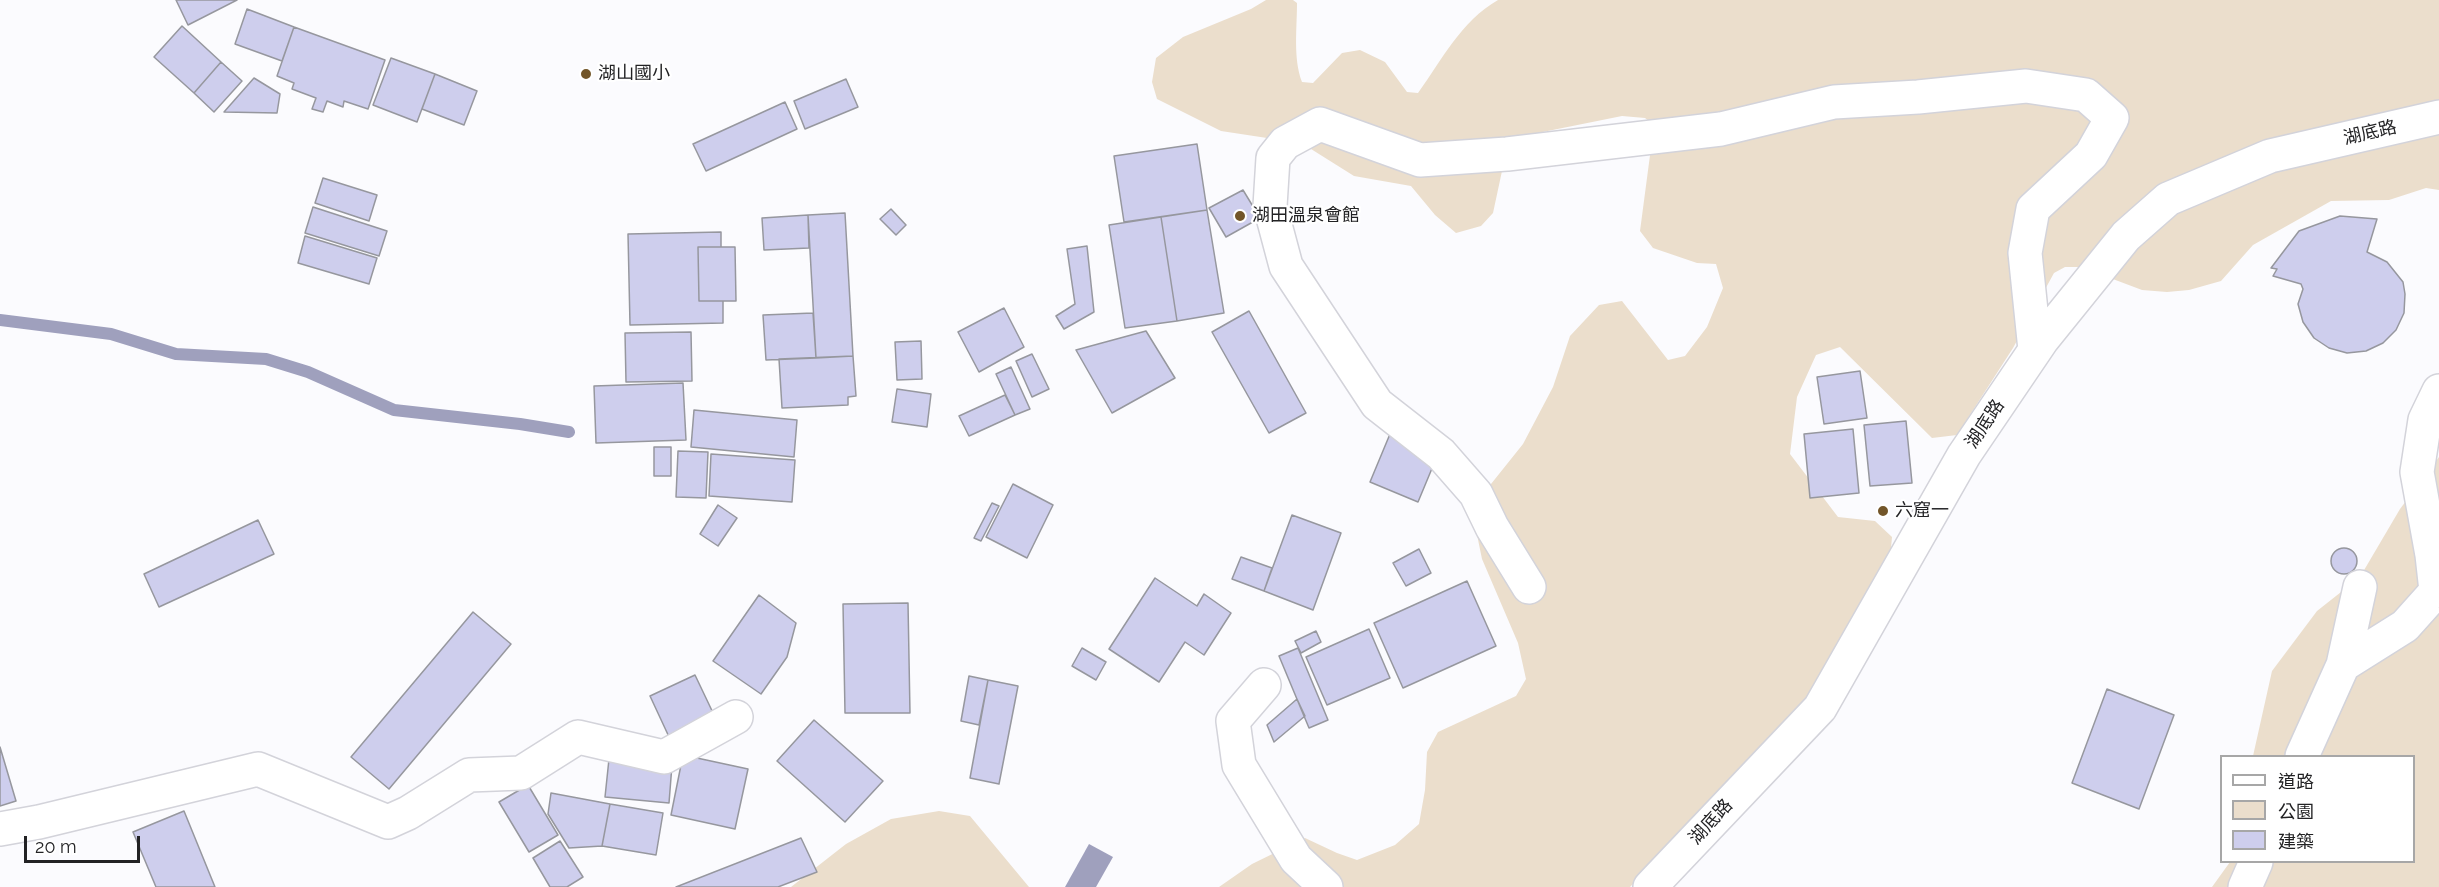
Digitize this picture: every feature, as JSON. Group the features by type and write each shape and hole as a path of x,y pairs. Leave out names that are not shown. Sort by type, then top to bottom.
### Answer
{"street":[{"path":"1529,586 1492,526 1476,494 1441,454 1377,404 1286,266 1270,206 1273,158 1285,143 1320,124 1420,160 1507,154 1720,129 1834,102 1918,98 2026,86 2086,94 2112,118 2091,155 2033,208 2025,253 2035,350"},
{"name":"湖底路","path":"1664,882 1820,708 1964,455 2035,350 2126,236 2168,199 2270,156 2439,117"},
{"path":"2343,665 2405,626 2437,590 2417,472 2425,420 2439,391"},
{"path":"2302,755 2343,665 2360,588"},
{"path":"1264,685 1233,721 1239,765 1296,859 1326,887"},
{"path":"0,828 39,822 258,769 388,822 469,775 521,773 578,737 664,757 736,717"},
{"path":"2245,887 2255,863"}],"green space":[{"path":"1266,0 1293,0 1297,3 1296,53 1302,82 1313,83 1342,53 1360,50 1385,62 1407,92 1418,93 1463,30 1473,19 1498,0 2439,0 2439,190 2426,188 2389,200 2331,201 2253,245 2221,281 2189,290 2167,292 2142,290 2081,267 2065,267 2054,273 2013,348 1957,435 1932,438 1840,347 1816,355 1797,397 1790,454 1838,517 1875,521 1892,537 1890,559 1815,694 1630,887 1219,887 1252,864 1305,838 1357,860 1395,845 1419,824 1425,790 1427,752 1438,732 1516,696 1526,679 1518,643 1482,559 1475,525 1487,489 1523,444 1553,387 1570,336 1599,305 1622,301 1668,360 1685,356 1707,327 1723,288 1716,264 1697,263 1653,248 1640,231 1654,125 1645,118 1622,116 1513,138 1502,171 1493,213 1481,226 1456,233 1435,215 1411,186 1354,176 1311,149 1267,138 1221,131 1157,99 1152,82 1156,58 1183,37 1251,9"},
{"path":"2439,457 2439,887 2212,887 2229,863 2415,863 2415,755 2253,755 2272,671 2317,611 2360,577 2400,509"},
{"path":"939,811 970,816 1029,887 791,887 846,844 891,819"}],"water":[{"path":"1089,844 1113,857 1096,887 1065,887"}],"building":[{"path":"176,0 237,0 188,25"},
{"path":"247,9 294,27 282,61 235,44"},
{"path":"182,26 221,62 194,93 154,57"},
{"path":"294,27 385,60 368,109 344,101 343,107 327,101 323,112 312,109 316,98 292,89 294,83 277,76"},
{"path":"391,58 435,74 417,122 373,105"},
{"path":"221,62 242,81 214,112 194,93"},
{"path":"435,74 477,91 464,125 422,109"},
{"path":"254,78 280,94 277,113 224,112"},
{"path":"846,79 858,107 805,129 794,101"},
{"path":"785,102 797,129 706,171 693,144"},
{"path":"1197,144 1207,210 1124,222 1114,156"},
{"path":"323,178 377,195 369,221 315,203"},
{"path":"1243,190 1260,218 1226,237 1209,208"},
{"path":"313,207 387,231 379,256 305,233"},
{"path":"891,209 906,225 896,235 880,219"},
{"path":"1207,210 1224,313 1177,321 1161,217"},
{"path":"845,213 853,356 816,358 808,215"},
{"path":"808,215 809,248 764,250 762,218"},
{"path":"2340,216 2377,219 2367,252 2387,262 2403,282 2404,313 2396,330 2383,343 2366,351 2347,353 2329,348 2314,338 2303,322 2298,304 2303,289 2301,284 2273,276 2277,269 2271,268 2299,231"},
{"path":"1161,217 1177,321 1125,328 1109,225"},
{"path":"721,232 721,247 698,247 699,301 723,301 723,323 630,325 628,234"},
{"path":"305,236 377,258 369,284 298,263"},
{"path":"1087,246 1094,312 1064,329 1056,316 1075,304 1067,249"},
{"path":"698,247 735,247 736,301 699,301"},
{"path":"1004,308 1024,347 979,372 958,332"},
{"path":"1249,311 1306,413 1269,433 1212,332"},
{"path":"813,313 816,358 766,360 763,315"},
{"path":"1146,331 1175,378 1112,413 1076,350"},
{"path":"691,332 692,381 626,382 625,333"},
{"path":"921,341 922,379 897,380 895,342"},
{"path":"1032,354 1049,389 1032,397 1016,361"},
{"path":"853,356 856,396 848,397 848,405 782,408 779,359"},
{"path":"1011,367 1030,409 1015,415 996,374"},
{"path":"1860,371 1867,418 1824,424 1817,377"},
{"path":"683,383 686,440 596,443 594,386"},
{"path":"897,389 931,394 927,427 892,422"},
{"path":"1005,395 1015,415 969,436 959,416"},
{"path":"694,410 797,420 794,457 691,447"},
{"path":"1906,421 1912,483 1870,486 1864,425"},
{"path":"1853,429 1859,493 1810,498 1804,434"},
{"path":"1390,434 1438,454 1418,502 1370,482"},
{"path":"654,447 671,447 671,476 654,476"},
{"path":"678,451 708,452 706,498 676,497"},
{"path":"711,454 795,460 792,502 709,496"},
{"path":"1013,484 1053,505 1027,558 986,537"},
{"path":"992,503 999,506 981,541 974,538"},
{"path":"718,505 737,518 718,546 700,534"},
{"path":"1292,515 1341,533 1313,610 1264,591"},
{"path":"258,520 274,554 159,607 144,574"},
{"path":"2344,548 2353,552 2357,561 2353,570 2344,574 2335,570 2331,561 2335,552"},
{"path":"1419,549 1431,573 1406,586 1393,563"},
{"path":"1241,557 1272,568 1264,591 1232,579"},
{"path":"1155,578 1197,606 1204,594 1231,613 1204,655 1185,642 1159,682 1109,649"},
{"path":"1467,581 1496,646 1403,688 1374,623"},
{"path":"759,595 796,623 787,657 761,694 713,661"},
{"path":"908,603 910,713 845,713 843,604"},
{"path":"473,612 511,644 389,789 351,757"},
{"path":"1369,629 1390,678 1327,705 1306,657"},
{"path":"1316,631 1321,642 1301,653 1295,641"},
{"path":"1082,648 1106,662 1096,680 1072,666"},
{"path":"1298,648 1328,720 1309,728 1279,656"},
{"path":"695,675 715,717 670,739 650,696"},
{"path":"969,676 988,680 979,725 961,721"},
{"path":"988,680 1018,686 999,784 970,778"},
{"path":"2107,689 2174,715 2139,809 2072,783"},
{"path":"1297,699 1305,716 1274,742 1267,725"},
{"path":"814,720 883,781 845,822 777,761"},
{"path":"0,747 16,801 0,806"},
{"path":"683,755 748,769 735,829 671,815"},
{"path":"609,759 672,765 669,803 605,797"},
{"path":"528,785 558,835 529,852 499,802"},
{"path":"551,793 610,804 602,846 569,848 548,814"},
{"path":"610,804 663,813 656,855 602,846"},
{"path":"184,811 215,887 156,887 133,832"},
{"path":"801,838 817,872 778,887 676,887"},
{"path":"560,841 583,877 567,887 550,887 533,858"}],"waterway":[{"path":"0,320 111,334 176,354 266,359 308,372 394,410 520,424 569,432"}],"place":[{"name":"湖山國小","path":"586,74"},
{"name":"湖田溫泉會館","path":"1240,216"},
{"name":"六窟一","path":"1883,511"}]}
